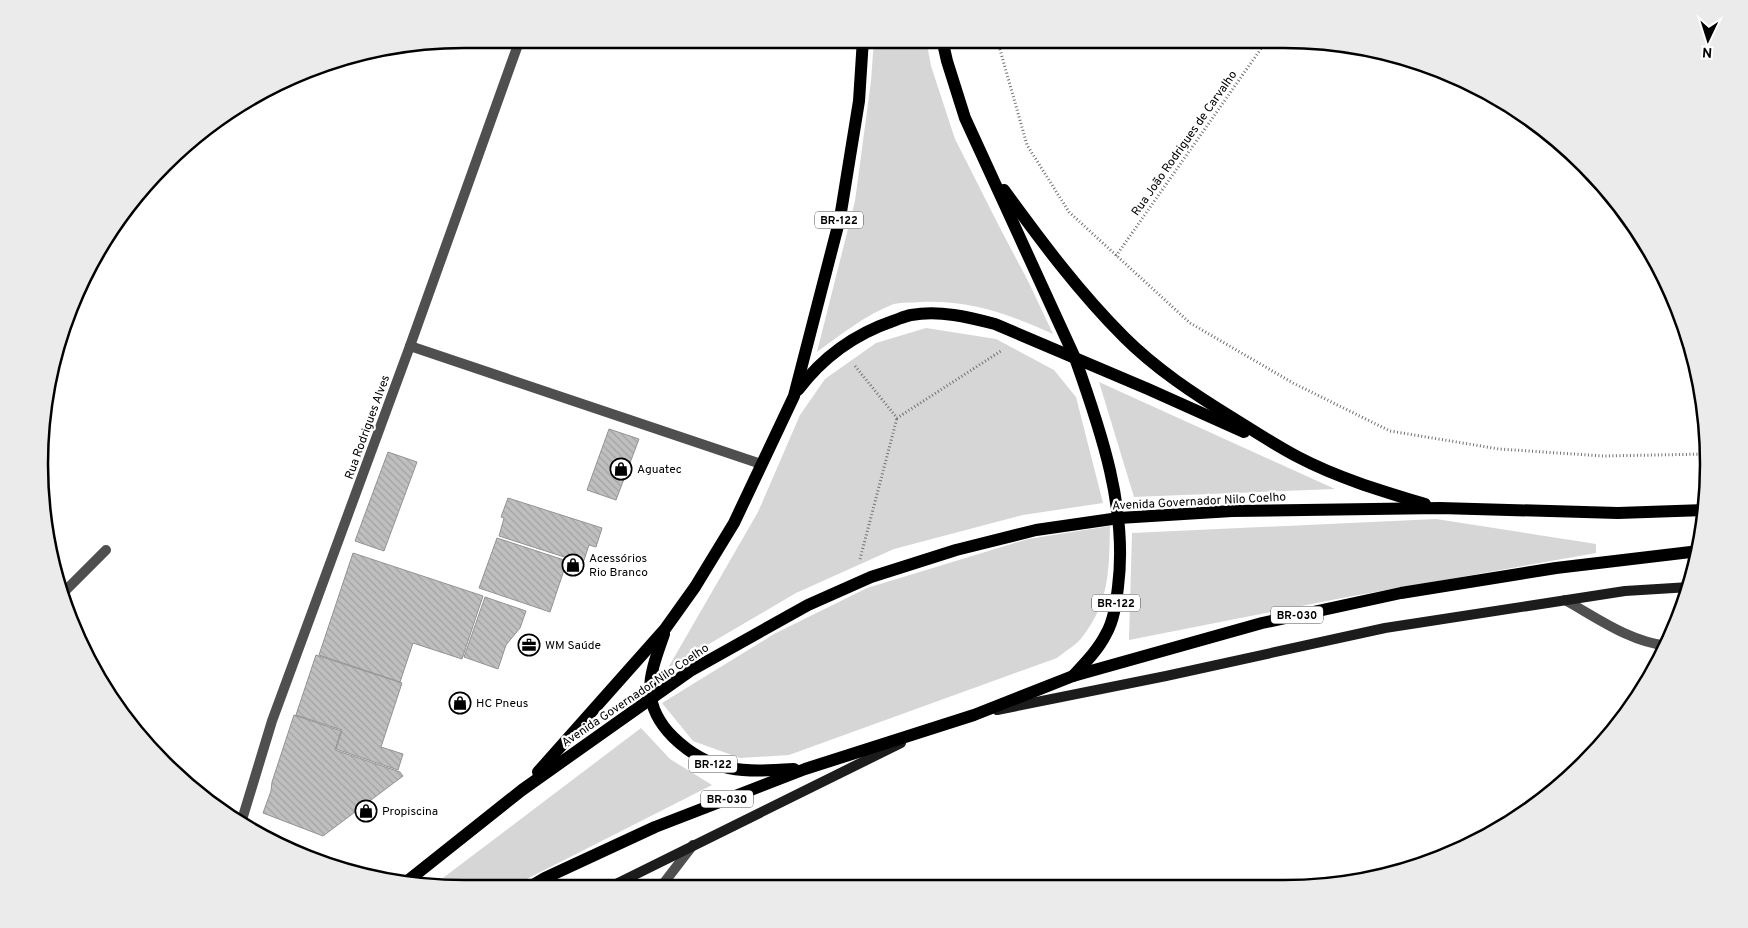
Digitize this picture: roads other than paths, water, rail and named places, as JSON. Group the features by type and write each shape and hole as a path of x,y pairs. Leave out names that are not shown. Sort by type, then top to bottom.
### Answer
{"main road":[{"name":"BR-122","path":"805,769 750,771 707,762 688,751 670,734 661,722 651,698 650,687 652,672 665,629 715,556 734,523 794,396 840,218 859,100 862,48"},
{"name":"BR-122","path":"944,48 965,118 1075,358 1103,446 1119,518 1121,542 1120,573 1116,607 1107,634 1094,654 1073,676"},
{"path":"987,166 1040,240 1077,287 1124,337 1162,371 1201,399 1298,457"},
{"path":"794,396 809,376 827,358 856,338 885,324 911,315 941,313 969,317 1024,335 1148,388 1298,457 1376,489 1440,508"},
{"name":"Avenida Governador Nilo Coelho","path":"412,877 522,790 690,671 808,605 872,577 965,548 1036,530 1119,518 1232,511 1440,508 1618,513 1698,510"},
{"name":"BR-030","path":"542,880 655,827 805,769 974,715 1073,676 1262,623 1401,593 1556,568 1690,552"},
{"name":"BR-030","path":"974,715 1166,676 1385,628 1625,591 1681,588"},
{"path":"522,790 665,629"},
{"name":"BR-030","path":"624,880 933,728"}],"street":[{"name":"Rua Rodrigues Alves","path":"243,817 272,721 410,346 517,48"},
{"path":"410,346 762,464"},
{"path":"67,589 106,550"},
{"path":"1565,600 1617,630 1660,644"},
{"path":"666,880 693,845"}],"place":[{"name":"Aguatec","path":"621,469"},
{"name":"Acessórios Rio Branco","path":"573,565"},
{"name":"WM Saúde","path":"529,645"},
{"name":"HC Pneus","path":"460,703"},
{"name":"Propiscina","path":"366,811"}]}
